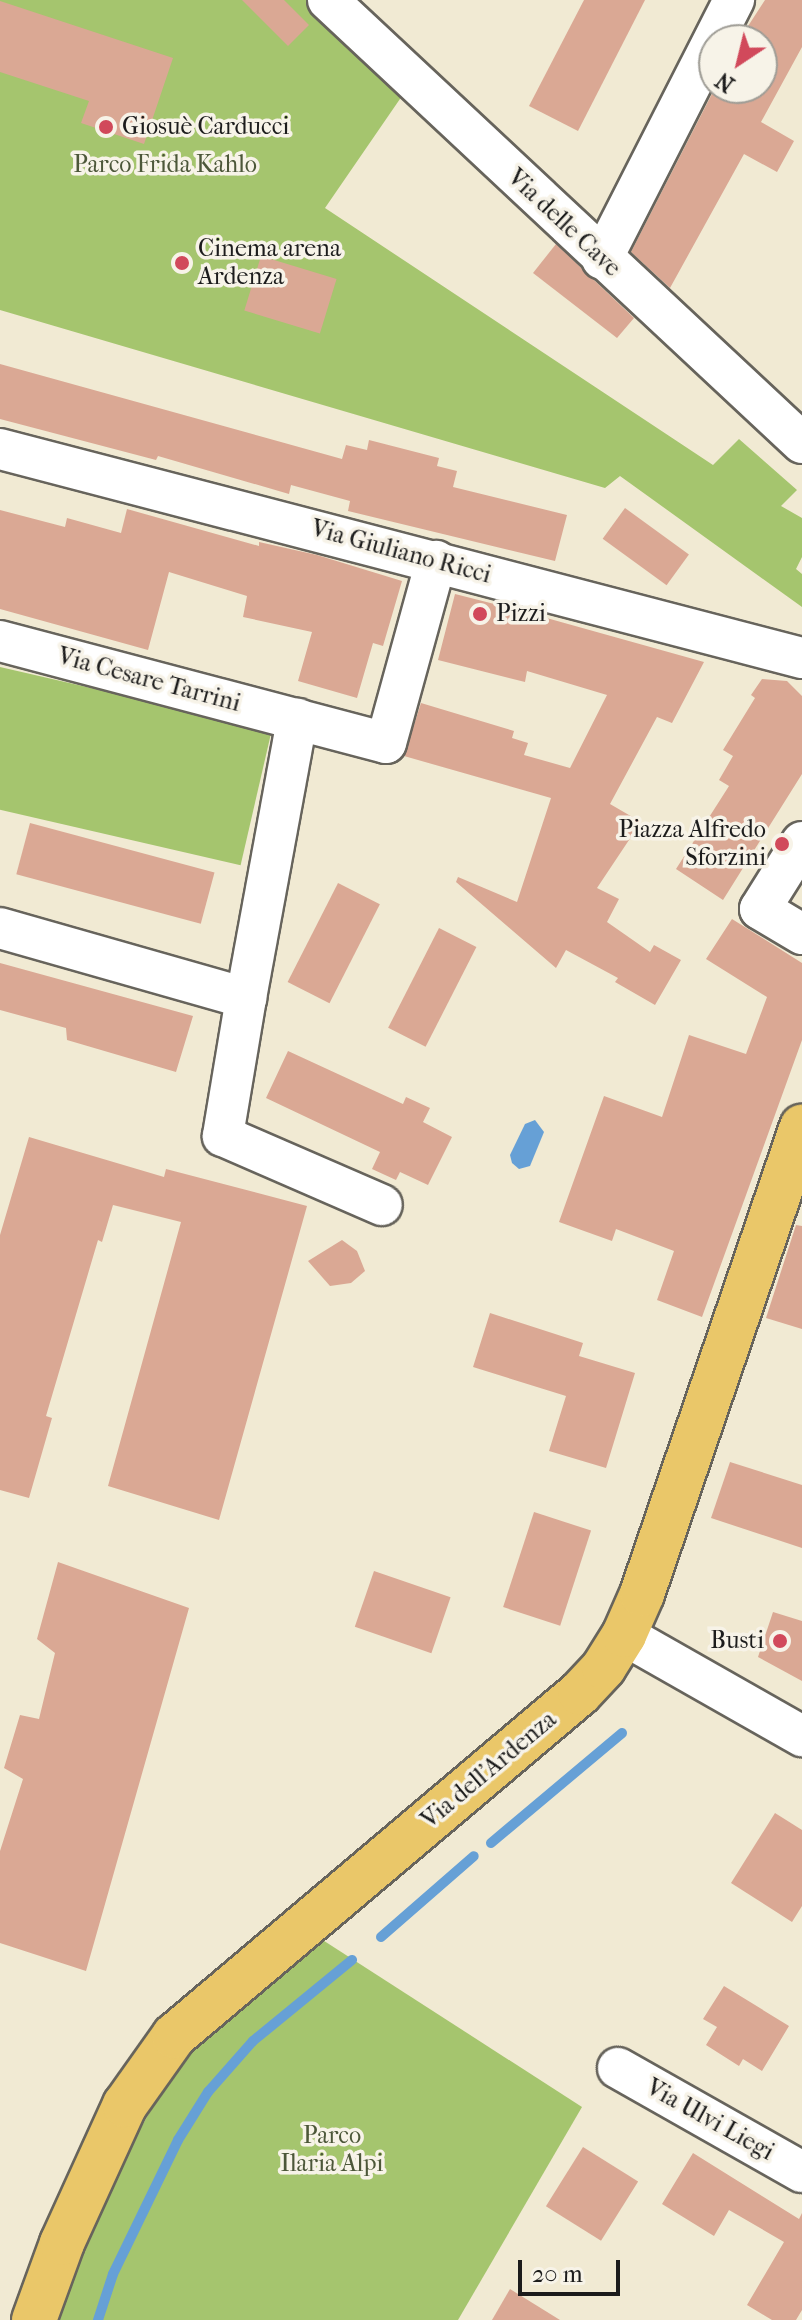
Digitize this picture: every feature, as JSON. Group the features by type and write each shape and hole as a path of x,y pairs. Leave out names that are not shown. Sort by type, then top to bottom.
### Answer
{"main road":[{"name":"Via dell'Ardenza","path":"34,2320 62,2243 125,2105 174,2036 580,1693 604,1667 624,1635 802,1127"}],"street":[{"name":"Via delle Cave","path":"328,0 802,443"},
{"path":"602,259 734,0"},
{"name":"Via Giuliano Ricci","path":"0,449 802,658"},
{"name":"Via Cesare Tarrini","path":"0,641 386,743 436,561"},
{"path":"297,719 223,1136 382,1205"},
{"path":"802,842 760,909 802,934"},
{"path":"0,928 246,998"},
{"path":"624,1635 802,1736"},
{"name":"Via Ulvi Liegi","path":"618,2068 802,2172"}],"green space":[{"name":"Parco Frida Kahlo","path":"0,0 310,0 402,96 325,208 713,465 739,439 797,490 781,506 802,518 802,557 796,569 802,574 802,607 620,476 605,488 0,310"},
{"path":"0,667 272,730 241,865 0,810"},
{"name":"Parco Ilaria Alpi","path":"318,1937 582,2107 458,2320 54,2320 65,2286 116,2171 168,2080 209,2030"}],"water":[{"path":"535,1120 544,1132 530,1166 519,1169 512,1163 510,1155 525,1124"}],"building":[{"path":"242,0 284,0 309,25 288,46"},
{"path":"584,0 645,0 578,131 529,106"},
{"path":"765,0 802,0 802,47 778,91 778,24 749,24"},
{"path":"0,1 173,58 144,144 81,123 89,101 0,72"},
{"path":"707,104 771,104 761,122 794,141 777,172 744,154 670,288 631,252"},
{"path":"556,244 634,318 617,338 533,273"},
{"path":"261,256 337,279 320,334 244,311"},
{"path":"0,364 342,459 346,445 367,450 369,440 439,458 437,466 457,471 453,487 567,515 555,561 348,511 350,501 291,485 289,494 158,456 156,460 0,419"},
{"path":"625,508 689,554 667,585 603,539"},
{"path":"127,509 259,546 259,542 317,555 402,581 383,646 373,643 357,698 298,681 312,632 243,617 247,596 169,572 148,650 0,609 0,510 65,527 67,518 121,533"},
{"path":"455,594 541,616 540,620 543,617 704,662 672,723 657,717 610,804 641,822 597,888 619,899 607,922 650,952 654,945 681,960 655,1005 615,982 618,978 566,950 556,968 456,882 458,877 517,902 551,798 404,756 421,703 514,731 512,738 528,743 524,755 570,768 607,695 527,671 525,682 438,660"},
{"path":"762,679 787,681 802,696 802,774 723,900 676,869 729,786 719,780 733,756 723,750 755,698 751,695"},
{"path":"30,823 214,872 201,924 16,874"},
{"path":"338,883 380,904 329,1003 288,982"},
{"path":"732,919 802,963 802,1040 702,1317 657,1300 674,1251 616,1229 612,1241 559,1222 604,1096 662,1117 689,1035 746,1054 767,997 706,959"},
{"path":"439,928 476,947 426,1047 388,1028"},
{"path":"0,963 193,1016 176,1072 67,1040 66,1028 0,1010"},
{"path":"288,1051 403,1104 406,1097 430,1108 423,1122 452,1137 428,1185 400,1172 396,1180 372,1169 380,1152 266,1098"},
{"path":"29,1137 164,1177 166,1169 307,1206 219,1520 108,1486 181,1222 113,1205 102,1242 98,1240 46,1416 52,1418 29,1498 0,1490 0,1235"},
{"path":"796,1225 802,1226 802,1329 766,1318"},
{"path":"342,1240 357,1251 365,1271 351,1283 330,1286 308,1261"},
{"path":"490,1313 583,1343 579,1356 635,1373 606,1468 549,1451 566,1396 473,1367"},
{"path":"730,1462 802,1485 802,1548 711,1518"},
{"path":"534,1512 591,1531 560,1626 503,1607"},
{"path":"58,1562 189,1608 86,1971 0,1943 0,1851 23,1779 4,1768 20,1715 39,1719 55,1653 37,1639"},
{"path":"374,1571 451,1597 431,1653 355,1627"},
{"path":"773,1612 802,1621 802,1681 758,1657"},
{"path":"775,1813 802,1830 802,1906 792,1922 731,1883"},
{"path":"724,1986 789,2026 762,2071 743,2059 739,2066 706,2045 717,2027 703,2019"},
{"path":"583,2147 638,2181 601,2241 546,2206"},
{"path":"693,2153 799,2219 802,2213 802,2310 796,2320 772,2320 747,2305 784,2242 729,2210 714,2236 662,2204"},
{"path":"510,2289 560,2320 492,2320"}],"waterway":[{"path":"491,1843 622,1733"},
{"path":"381,1937 474,1856"},
{"path":"98,2320 113,2274 178,2140 208,2092 253,2041 352,1960"}],"place":[{"name":"Giosuè Carducci","path":"106,127"},
{"name":"Cinema arena Ardenza","path":"182,263"},
{"name":"Pizzi","path":"480,614"},
{"name":"Piazza Alfredo Sforzini","path":"782,844"},
{"name":"Busti","path":"780,1641"}]}
